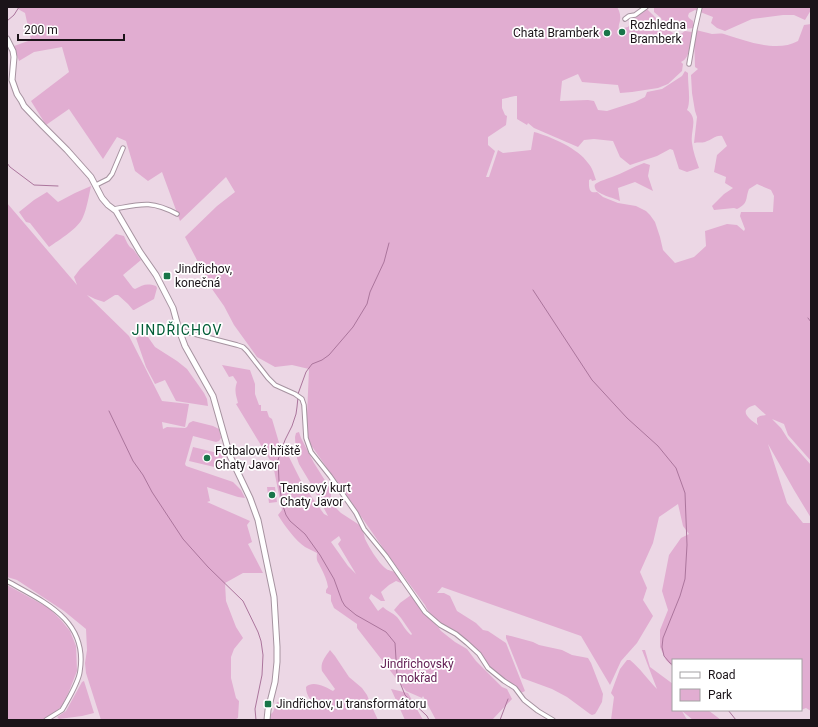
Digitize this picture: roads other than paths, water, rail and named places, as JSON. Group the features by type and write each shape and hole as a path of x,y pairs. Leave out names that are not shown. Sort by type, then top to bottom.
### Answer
{"street":[{"path":"625,19 635,15 646,7"},
{"path":"689,64 700,7"},
{"path":"7,39 13,51 14,57 12,80 20,100 24,106 87,171 102,198 116,212 156,275 173,308 178,330 185,346 213,396 230,456 250,498 258,520 274,597 277,662 275,682 267,720"},
{"path":"96,186 112,174 123,148"},
{"path":"114,209 138,204 149,204 160,206 177,214"},
{"path":"178,330 237,345 243,348 275,385 302,398 304,405 306,438 311,452 330,476 356,513 364,529 386,556 425,612 440,625 456,634 467,643 479,654 488,668 514,688 524,700 553,720"},
{"path":"7,581 52,607 72,626 78,640 81,657 80,672 62,710 46,720"}],"waterway":[{"path":"7,21 14,15 19,7"},
{"path":"7,163 10,167 34,185 58,186"},
{"path":"298,394 306,372 312,364 329,355 353,327 367,304 370,292 384,262 389,243"},
{"path":"533,290 592,380 627,418 658,446 676,468 685,493 687,545 685,579 680,596 663,638 662,647 664,656 672,664"},
{"path":"808,318 811,322"},
{"path":"298,397 296,414 278,460 282,503 286,515 290,521 305,534 320,555 334,579 345,606 356,615 386,632 395,643 397,675 405,695 427,716 429,720"},
{"path":"109,411 133,461 183,539 208,567 243,601 258,632 263,655 262,675 255,709 256,720"},
{"path":"500,720 508,699"},
{"path":"729,711 736,720"}],"place":[{"name":"Rozhledna Bramberk","path":"622,32"},
{"name":"Chata Bramberk","path":"607,33"},
{"name":"Jindřichov, konečná","path":"167,276"},
{"name":"Fotbalové hřiště Chaty Javor","path":"207,458"},
{"name":"Tenisový kurt Chaty Javor","path":"272,495"},
{"name":"Jindřichov, u transformátoru","path":"268,704"}],"district":[{"name":"JINDŘICHOV","path":"177,330"}],"park label":[{"name":"Jindřichovský mokřad","path":"417,671"}]}
